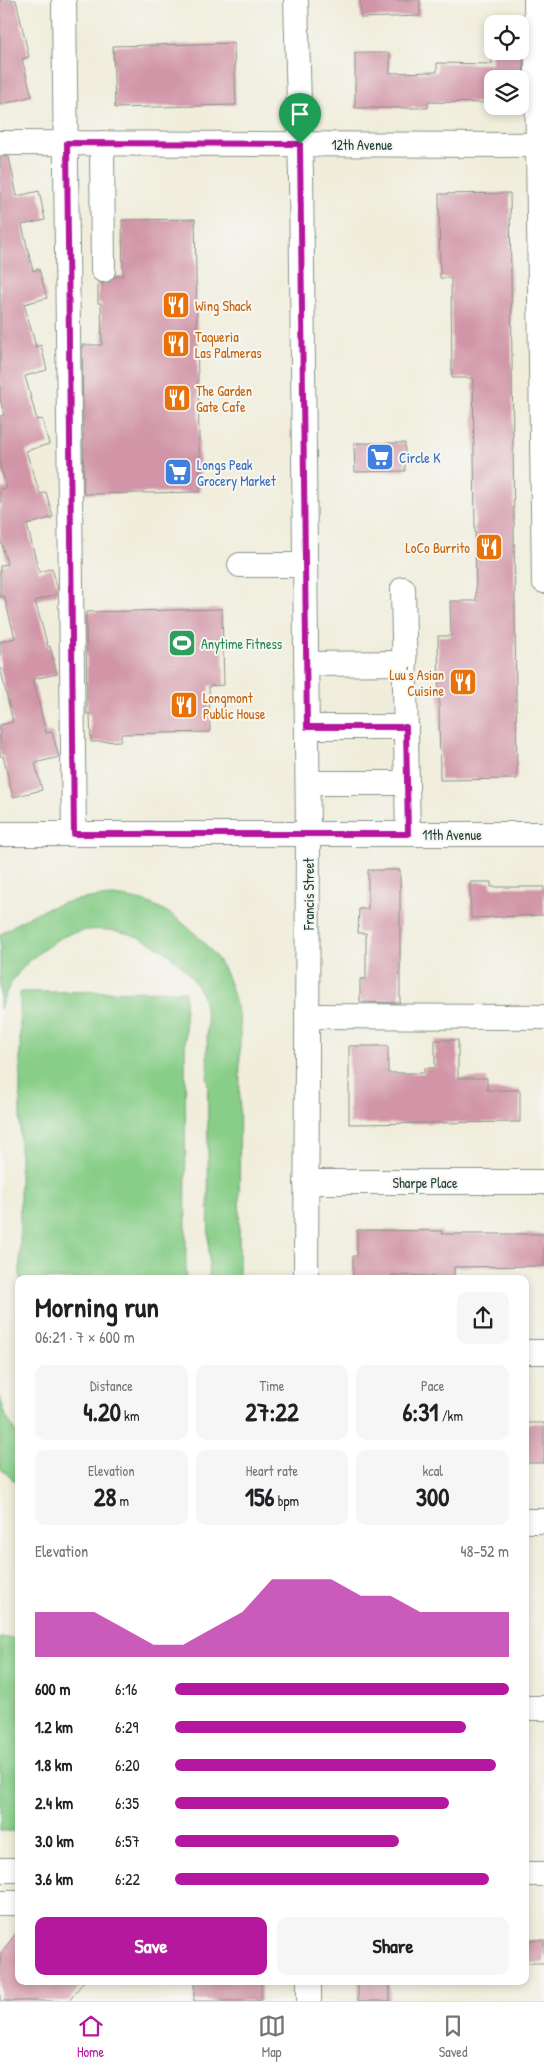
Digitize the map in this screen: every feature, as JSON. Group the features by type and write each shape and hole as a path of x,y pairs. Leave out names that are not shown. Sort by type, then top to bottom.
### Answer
{"street":[{"path":"64,0 74,834"},
{"name":"Francis Street","path":"296,0 300,144 308,783 306,1275"},
{"path":"536,0 541,145 544,581"},
{"name":"12th Avenue","path":"0,143 541,145"},
{"path":"102,144 103,270"},
{"path":"240,565 305,565"},
{"path":"403,589 408,834"},
{"path":"306,664 405,664"},
{"path":"307,727 406,727"},
{"path":"308,783 407,783"},
{"name":"11th Avenue","path":"0,834 544,834"},
{"path":"307,1016 544,1017"},
{"name":"Sharpe Place","path":"306,1182 544,1182"},
{"path":"529,1352 544,1352"},
{"path":"529,1521 544,1521"},
{"path":"529,1708 544,1708"},
{"path":"0,1870 15,1870"},
{"path":"529,1874 544,1874"},
{"path":"0,1903 15,1903"},
{"path":"309,1985 309,2001"}],"green space":[{"path":"113,896 131,899 148,903 167,912 195,933 218,960 226,974 240,1023 239,1275 209,1275 207,1020 203,998 193,979 179,963 143,939 123,932 80,931 58,939 22,968 7,990 0,1009 0,935 40,911 67,902"},
{"path":"185,991 186,1275 20,1275 20,992"},
{"path":"0,1397 6,1416 15,1431 15,1481 0,1468"},
{"path":"0,1638 15,1638 15,1831 0,1831"}],"building":[{"path":"0,0 16,0 29,57 22,59 32,96 0,105"},
{"path":"360,0 420,0 420,16 361,18"},
{"path":"234,43 236,105 115,108 113,46"},
{"path":"355,53 390,53 390,73 437,72 437,63 492,64 492,60 523,60 524,70 484,70 484,103 428,102 428,108 355,108"},
{"path":"0,157 9,157 17,196 39,191 45,220 22,225 33,271 39,269 47,298 24,304 36,347 41,345 47,370 25,376 37,420 42,419 49,444 26,451 40,494 46,492 53,517 27,525 39,572 52,568 57,586 57,594 35,601 57,674 33,679 46,733 52,732 59,757 35,763 42,790 13,797 3,756 0,756 0,725 13,722 0,667 0,642 15,638 4,596 0,597 0,566 7,564 0,537 0,489 7,488 0,466 0,416 4,415 0,399"},
{"path":"510,193 517,779 440,780 438,636 451,636 450,601 476,601 473,378 452,378 451,278 440,278 439,194"},
{"path":"195,219 200,492 84,494 82,345 102,345 101,303 98,303 98,282 104,284 110,282 115,276 123,276 122,220"},
{"name":"Circle K","path":"354,443 405,443 405,471 355,472"},
{"path":"222,609 224,685 209,686 210,732 121,734 121,741 91,742 90,714 87,714 86,612"},
{"path":"368,870 400,870 400,1003 360,1002 360,979 366,979 366,933 358,933 359,909 368,909"},
{"path":"470,882 491,882 491,887 544,887 544,915 471,918"},
{"path":"435,1040 458,1040 458,1078 487,1078 487,1090 520,1090 520,1122 349,1124 349,1046 388,1046 388,1073 424,1073 424,1068 435,1068"},
{"path":"357,1230 442,1231 442,1234 544,1234 544,1266 454,1267 454,1275 353,1275 353,1256 357,1256"},
{"path":"529,1423 544,1423 544,1463 529,1463"},
{"path":"15,1934 15,1985 81,1985 69,2001 0,2001 0,1955"},
{"path":"529,1940 544,1940 544,1963 529,1963"},
{"path":"194,1985 261,1985 261,2001 194,2001"},
{"path":"358,1985 390,1985 390,2001 358,2001"}],"place":[{"name":"Wing Shack","path":"176,305"},
{"name":"Taqueria Las Palmeras","path":"176,344"},
{"name":"The Garden Gate Cafe","path":"177,398"},
{"name":"Circle K","path":"380,457"},
{"name":"Longs Peak Grocery Market","path":"178,472"},
{"name":"LoCo Burrito","path":"489,547"},
{"name":"Anytime Fitness","path":"182,643"},
{"name":"Luu's Asian Cuisine","path":"463,682"},
{"name":"Longmont Public House","path":"184,705"}],"route":[{"path":"67,143 300,144 307,727 406,727 408,834 74,834 67,143"}]}
